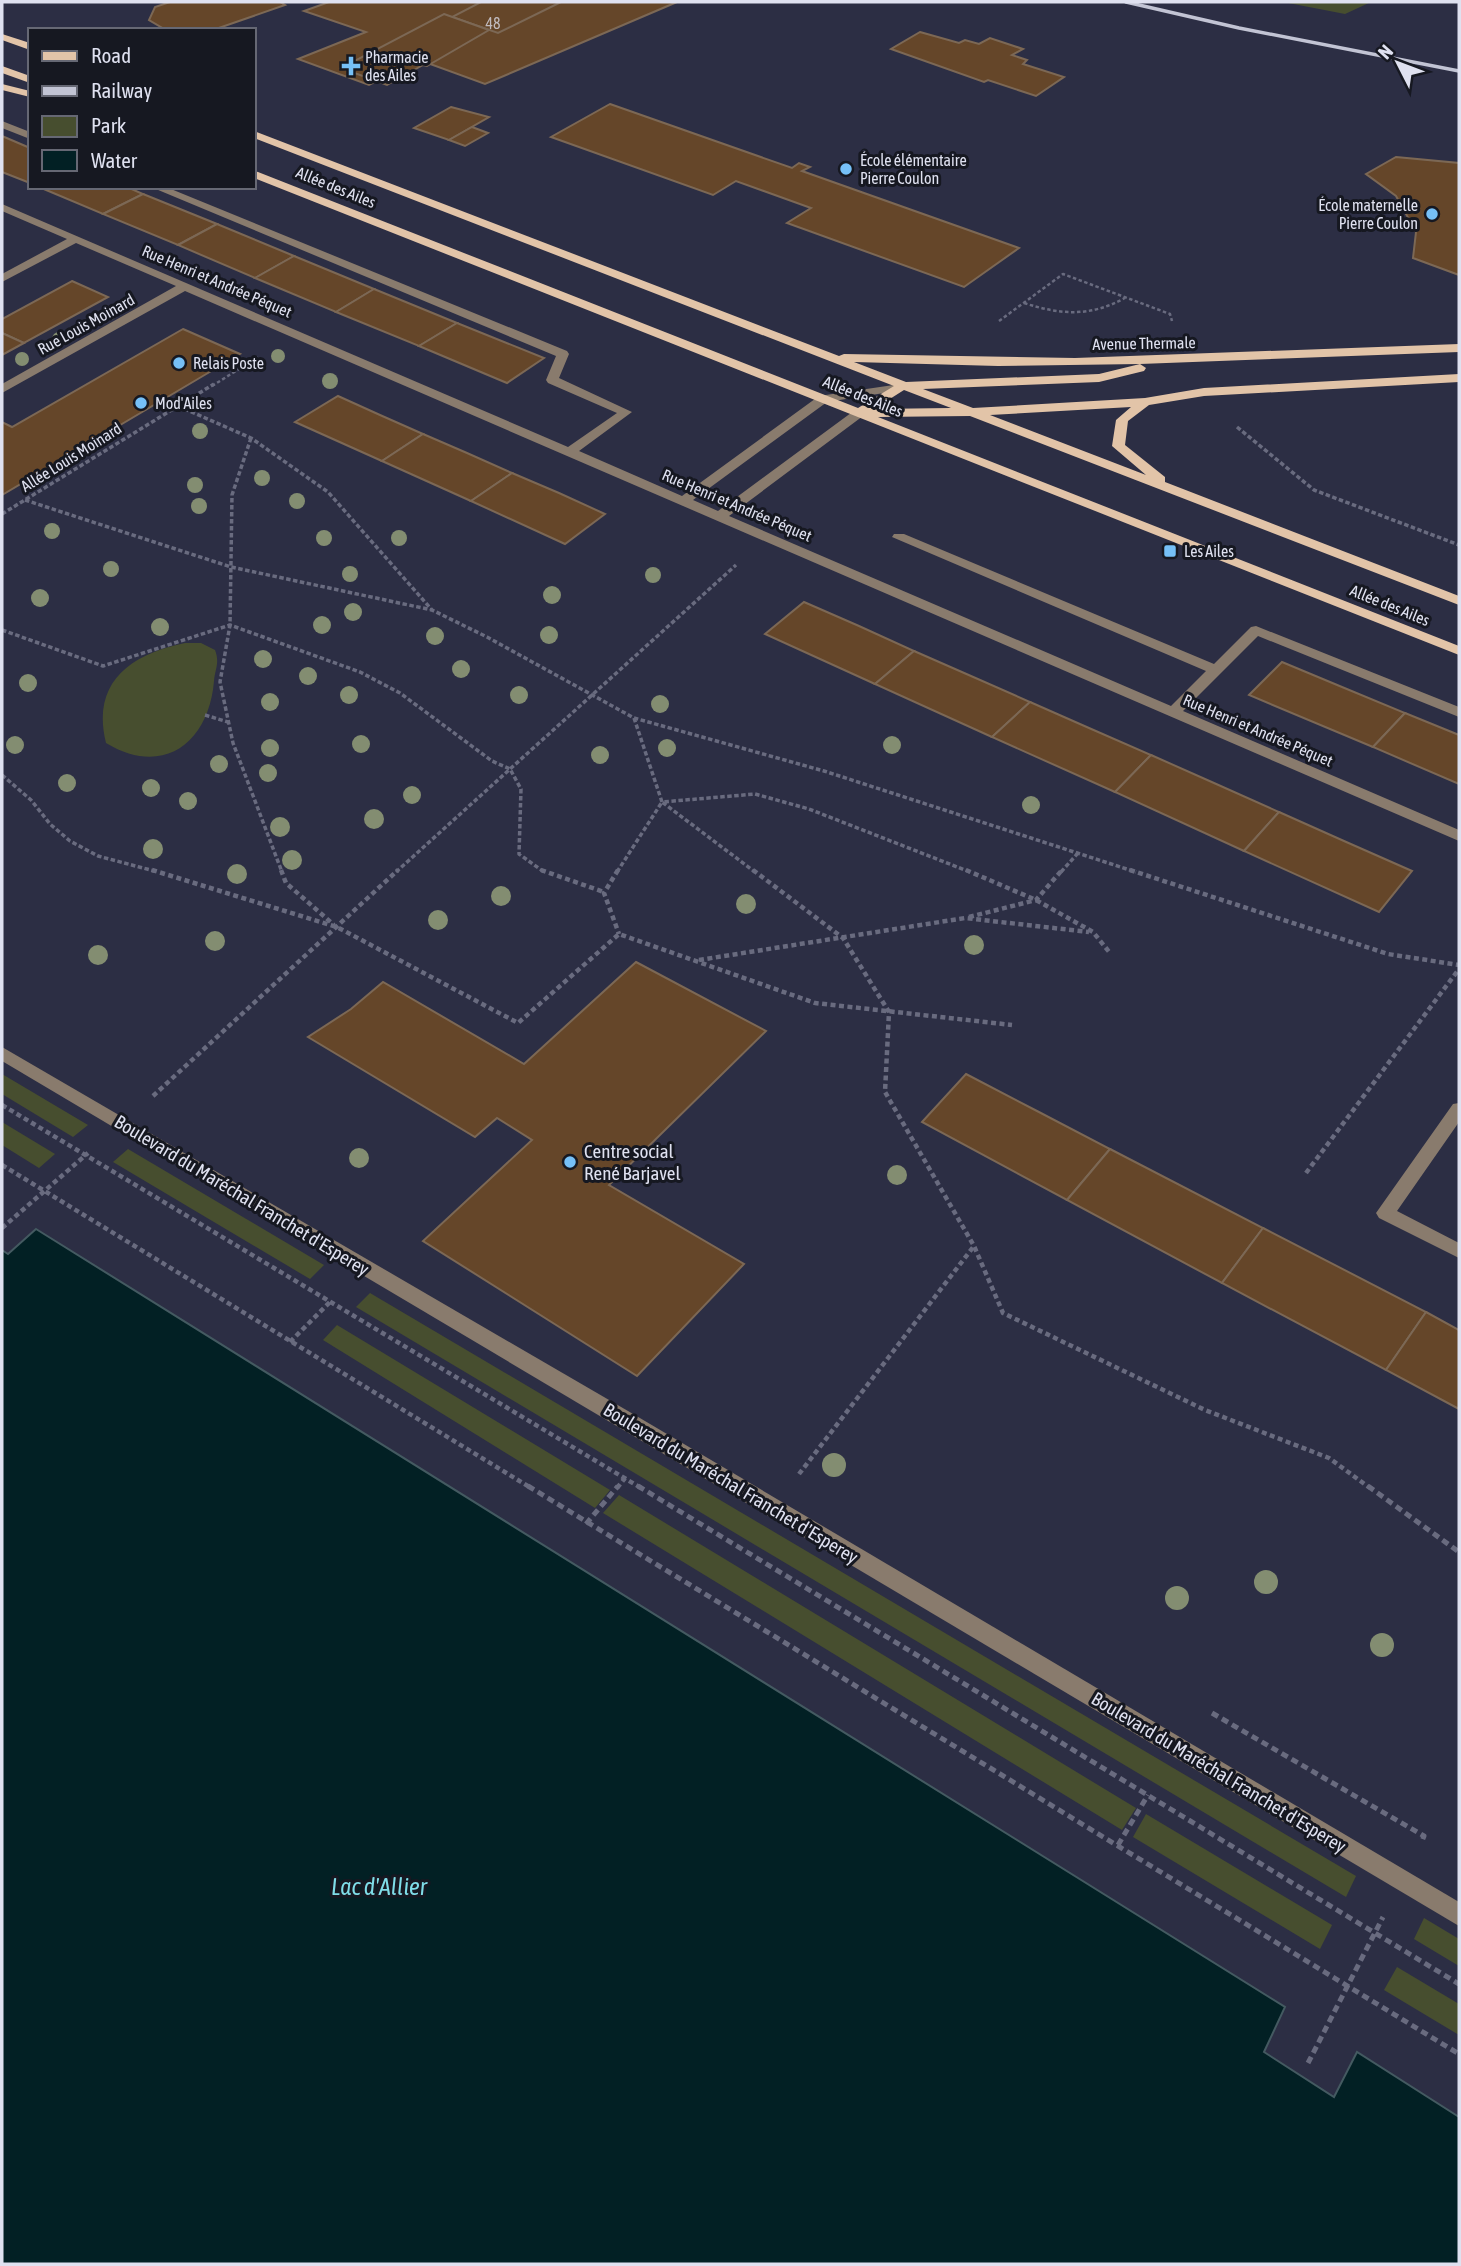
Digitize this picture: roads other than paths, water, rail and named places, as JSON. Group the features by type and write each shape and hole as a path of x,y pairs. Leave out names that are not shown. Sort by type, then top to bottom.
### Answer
{"main road":[{"path":"2,37 28,46"},
{"path":"2,69 28,79"},
{"path":"2,87 28,94"},
{"name":"Allée des Ailes","path":"256,135 1459,601"},
{"name":"Allée des Ailes","path":"256,175 1459,651"},
{"name":"Avenue Thermale","path":"829,358 932,363 1186,360 1459,348"},
{"path":"859,413 903,386 1099,379 1169,360"},
{"path":"859,413 970,412 1145,402 1204,392 1459,378"},
{"path":"1145,402 1122,420 1118,446 1174,491"}],"street":[{"path":"2,124 28,134"},
{"path":"161,189 563,354 552,380 626,412 569,452"},
{"name":"Rue Henri et Andrée Péquet","path":"2,207 1459,836"},
{"path":"2,279 76,239"},
{"name":"Rue Louis Moinard","path":"2,389 185,286"},
{"path":"683,501 823,399 903,386"},
{"path":"719,517 859,413"},
{"path":"899,537 1216,670"},
{"path":"1174,712 1256,630 1459,712"},
{"name":"Boulevard du Maréchal Franchet d'Esperey","path":"2,1054 1459,1914"},
{"path":"1459,1108 1385,1213 1459,1251"}],"water":[{"name":"Lac d'Allier","path":"36,1229 1285,2007 1264,2052 1334,2097 1357,2052 1459,2117 1459,2264 2,2264 2,1250 8,1254"}],"railway":[{"path":"1126,2 1239,28 1459,71"}],"place":[{"name":"Pharmacie des Ailes","path":"351,66"},
{"name":"École élémentaire Pierre Coulon","path":"846,169"},
{"name":"École maternelle Pierre Coulon","path":"1432,214"},
{"name":"Relais Poste","path":"179,363"},
{"name":"Mod'Ailes","path":"141,403"},
{"name":"Les Ailes","path":"1170,551"},
{"name":"Centre social René Barjavel","path":"570,1162"}]}
